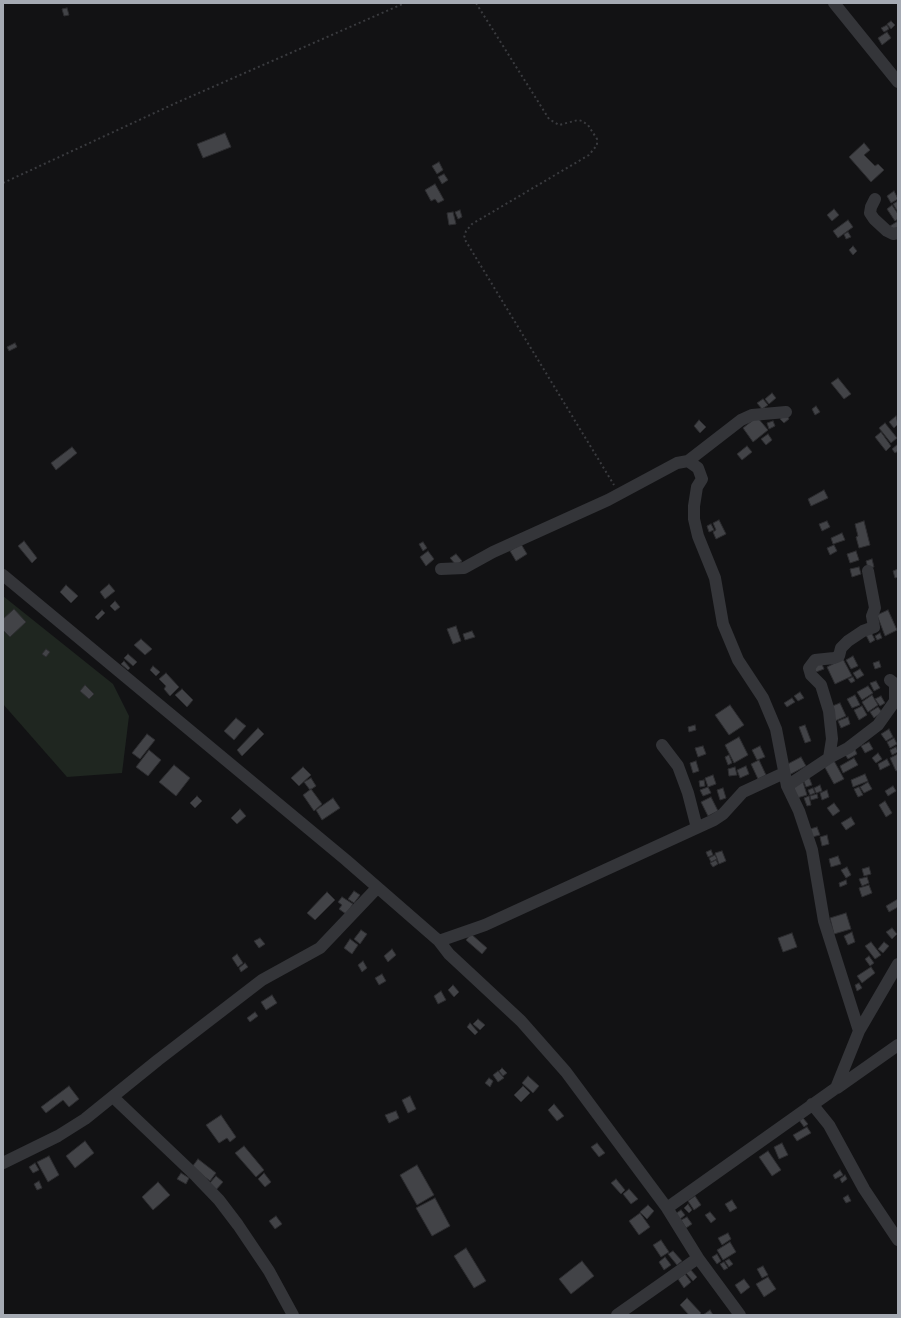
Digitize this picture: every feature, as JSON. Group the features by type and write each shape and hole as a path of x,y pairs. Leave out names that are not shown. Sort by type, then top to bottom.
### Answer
{"street":[{"path":"834,3 898,82"},
{"path":"875,199 870,213 874,219 886,231 893,234 898,233"},
{"path":"441,570 464,568 492,552 608,500 619,492 677,463 688,461 741,420 752,415 786,412"},
{"path":"688,461 695,464 701,472 702,479 697,487 694,519 698,536 715,578 723,624 738,660 770,711 776,729 787,786 807,832 824,921 859,1031"},
{"path":"829,758 832,739 829,710 821,685 811,675 808,668 815,660 840,656 841,648 848,641 863,631 874,627 872,616 875,608 868,571"},
{"path":"3,575 346,860 439,941 449,954 521,1021 566,1072 666,1208 698,1258 740,1315"},
{"path":"787,786 829,758 848,748 878,725 895,702 895,684 890,680"},
{"path":"662,745 678,766 688,793 697,828"},
{"path":"439,941 484,925 697,828 723,814 743,792 784,773"},
{"path":"3,1163 73,1128 114,1098 158,1060 262,980 301,957 315,952 331,939 377,888"},
{"path":"836,1088 859,1031 898,964"},
{"path":"666,1208 898,1045"},
{"path":"114,1098 219,1200 269,1271 293,1315"},
{"path":"812,1104 829,1125 864,1189 898,1240"},
{"path":"617,1315 698,1258"}],"path":[{"path":"3,183 176,103 405,3"},
{"path":"476,3 549,119 559,125 578,120 582,121 588,125 596,139 597,145 588,155 472,224 466,231 464,238 619,492"}],"shaded area":[{"path":"3,596 113,684 129,716 122,773 67,777 3,704"}],"building":[{"path":"67,8 69,15 64,16 62,9"},
{"path":"891,21 895,25 891,29 887,24"},
{"path":"887,25 889,29 884,32 881,28"},
{"path":"887,32 891,38 882,45 878,38"},
{"path":"225,133 231,147 203,158 197,144"},
{"path":"864,143 870,150 864,155 875,166 878,164 884,170 871,182 849,157"},
{"path":"439,162 443,170 437,174 432,166"},
{"path":"444,174 448,180 442,184 438,177"},
{"path":"435,184 444,200 438,203 435,199 431,201 425,190"},
{"path":"894,191 898,199 891,203 887,196"},
{"path":"898,201 898,212 893,204"},
{"path":"892,205 898,214 898,219 895,221 887,209"},
{"path":"834,209 839,215 832,221 827,215"},
{"path":"460,210 462,217 458,219 455,212"},
{"path":"453,212 456,224 449,225 447,213"},
{"path":"848,220 853,227 838,238 833,231"},
{"path":"898,221 898,229 894,232 890,226"},
{"path":"848,232 851,237 846,239 844,234"},
{"path":"853,246 857,251 853,255 849,250"},
{"path":"15,343 17,347 9,351 7,347"},
{"path":"838,378 851,394 844,399 831,383"},
{"path":"772,393 776,398 769,404 765,399"},
{"path":"763,399 768,405 762,409 757,403"},
{"path":"816,406 820,412 815,415 812,409"},
{"path":"786,414 789,419 784,423 780,419"},
{"path":"896,416 898,424 894,428 889,422"},
{"path":"757,417 768,430 753,442 743,428"},
{"path":"699,420 706,427 700,433 694,426"},
{"path":"773,421 775,426 769,429 767,423"},
{"path":"885,423 897,438 891,443 879,428"},
{"path":"881,432 891,446 886,451 875,437"},
{"path":"768,434 772,440 766,445 761,439"},
{"path":"898,444 898,451 895,453 892,449"},
{"path":"747,446 752,452 742,460 737,454"},
{"path":"72,447 77,453 56,470 51,463"},
{"path":"824,490 828,498 811,506 808,499"},
{"path":"719,520 726,534 716,539 713,532 716,530 713,523"},
{"path":"827,521 830,527 822,531 819,524"},
{"path":"864,521 870,545 859,548 855,524"},
{"path":"711,524 714,530 709,532 707,526"},
{"path":"842,533 845,540 833,544 831,538"},
{"path":"24,541 37,558 32,563 18,546"},
{"path":"423,542 427,548 423,551 419,544"},
{"path":"521,544 527,554 516,561 510,551"},
{"path":"834,545 837,551 830,555 827,548"},
{"path":"428,551 434,559 426,566 420,557"},
{"path":"856,551 859,560 850,563 847,554"},
{"path":"456,554 462,561 456,565 450,558"},
{"path":"872,559 874,567 868,568 866,561"},
{"path":"859,567 861,574 852,577 850,569"},
{"path":"898,569 898,577 895,578 893,571"},
{"path":"109,584 115,591 105,599 100,592"},
{"path":"66,585 78,596 71,603 60,592"},
{"path":"115,601 120,607 115,611 110,606"},
{"path":"14,609 26,622 10,637 3,630 3,619"},
{"path":"102,610 105,613 98,620 95,617"},
{"path":"888,610 897,630 885,636 877,615"},
{"path":"456,626 461,641 453,644 447,629"},
{"path":"472,631 475,637 465,640 463,634"},
{"path":"871,632 875,640 870,643 866,635"},
{"path":"880,633 882,638 877,640 875,636"},
{"path":"141,639 152,649 145,655 134,645"},
{"path":"46,649 50,652 46,657 42,654"},
{"path":"128,654 137,662 133,666 124,658"},
{"path":"853,656 858,666 851,669 846,660"},
{"path":"843,659 852,676 835,684 827,667"},
{"path":"124,661 130,668 128,670 121,664"},
{"path":"879,661 881,667 875,669 873,663"},
{"path":"821,662 824,669 816,672 813,666"},
{"path":"153,666 160,672 156,676 150,670"},
{"path":"860,669 864,675 857,679 853,673"},
{"path":"166,673 179,687 170,696 164,689 166,686 159,679"},
{"path":"853,677 855,681 851,683 848,679"},
{"path":"876,681 880,688 874,691 870,683"},
{"path":"85,685 94,694 89,699 80,691"},
{"path":"868,686 873,693 862,700 857,692"},
{"path":"182,689 193,700 187,707 175,695"},
{"path":"800,692 804,698 798,701 794,696"},
{"path":"855,695 860,705 852,708 847,699"},
{"path":"872,695 878,705 868,712 862,702"},
{"path":"881,696 885,703 880,706 875,699"},
{"path":"792,698 795,702 787,707 784,703"},
{"path":"840,703 846,716 835,721 830,707"},
{"path":"730,705 744,725 729,735 715,715"},
{"path":"862,706 867,715 859,720 854,710"},
{"path":"878,707 882,712 874,718 870,712"},
{"path":"848,717 850,724 841,728 838,721"},
{"path":"236,718 246,726 234,740 224,731"},
{"path":"695,725 696,730 689,732 688,727"},
{"path":"805,725 811,741 805,743 799,727"},
{"path":"258,728 264,734 242,756 237,750"},
{"path":"889,729 893,737 886,741 881,734"},
{"path":"147,734 155,740 140,759 132,753"},
{"path":"739,737 748,755 734,763 725,745"},
{"path":"894,738 897,744 890,748 887,742"},
{"path":"869,742 873,749 865,753 861,746"},
{"path":"703,746 706,754 698,757 695,748"},
{"path":"760,746 765,757 757,760 752,750"},
{"path":"854,747 857,754 848,759 844,753"},
{"path":"896,747 898,752 892,755 890,750"},
{"path":"149,750 161,760 148,776 136,767"},
{"path":"878,753 882,759 876,763 872,758"},
{"path":"898,754 898,770 896,771 890,758"},
{"path":"729,755 732,763 728,765 725,757"},
{"path":"801,757 806,766 789,775 784,766"},
{"path":"854,758 858,765 843,773 840,766"},
{"path":"833,759 844,779 834,784 823,764"},
{"path":"887,759 890,765 880,770 878,764"},
{"path":"759,760 766,775 758,779 751,764"},
{"path":"696,761 699,771 693,773 690,763"},
{"path":"174,765 190,778 176,796 159,782"},
{"path":"746,766 749,774 740,778 737,770"},
{"path":"303,767 311,775 299,786 291,778"},
{"path":"735,767 737,775 729,776 728,769"},
{"path":"865,774 868,781 853,787 851,780"},
{"path":"713,775 716,784 708,787 705,778"},
{"path":"809,777 812,785 806,787 803,779"},
{"path":"311,778 316,786 310,790 304,782"},
{"path":"704,780 705,786 700,787 699,781"},
{"path":"803,782 807,795 797,798 793,785"},
{"path":"868,782 872,789 864,793 860,787"},
{"path":"820,785 822,791 816,793 814,788"},
{"path":"893,786 896,791 888,796 885,791"},
{"path":"708,787 711,793 703,796 700,790"},
{"path":"859,787 863,795 858,797 854,789"},
{"path":"723,788 726,798 720,800 717,790"},
{"path":"813,788 815,793 810,795 808,790"},
{"path":"311,789 322,804 314,811 303,795"},
{"path":"827,790 829,797 822,800 820,793"},
{"path":"817,794 818,798 811,800 810,796"},
{"path":"197,796 202,801 195,808 190,803"},
{"path":"809,796 811,805 807,806 804,798"},
{"path":"711,797 718,811 708,816 701,802"},
{"path":"333,798 340,808 322,820 316,810"},
{"path":"885,801 892,813 886,817 879,805"},
{"path":"834,803 840,811 833,816 827,808"},
{"path":"240,809 246,816 237,824 231,818"},
{"path":"851,817 855,824 846,830 841,823"},
{"path":"817,827 820,835 812,837 810,829"},
{"path":"827,835 829,844 822,846 820,837"},
{"path":"711,850 713,855 708,857 706,852"},
{"path":"722,851 726,861 719,864 715,853"},
{"path":"715,855 717,859 711,862 709,858"},
{"path":"838,856 841,864 831,867 829,859"},
{"path":"716,860 718,864 713,867 710,863"},
{"path":"847,867 851,875 846,878 841,870"},
{"path":"869,867 871,874 864,876 862,869"},
{"path":"867,877 869,883 862,886 859,879"},
{"path":"846,880 847,884 840,887 839,883"},
{"path":"869,885 872,893 862,897 859,888"},
{"path":"354,891 360,895 354,903 348,899"},
{"path":"327,892 335,900 315,920 307,913"},
{"path":"342,897 353,904 346,914 339,909 342,905 338,902"},
{"path":"898,899 898,907 889,912 886,906"},
{"path":"846,913 851,929 834,934 830,918"},
{"path":"892,928 897,934 892,939 886,932"},
{"path":"361,930 367,934 360,944 354,939"},
{"path":"852,932 855,942 848,945 844,936"},
{"path":"792,933 797,947 783,952 778,938"},
{"path":"471,934 487,948 482,954 466,940"},
{"path":"260,938 265,944 259,948 254,941"},
{"path":"350,939 358,945 352,954 344,948"},
{"path":"871,942 881,955 875,959 865,946"},
{"path":"884,942 889,946 883,953 878,949"},
{"path":"392,949 396,955 388,962 384,956"},
{"path":"237,954 243,963 238,967 232,958"},
{"path":"869,956 874,963 870,966 865,959"},
{"path":"363,961 367,968 362,972 358,965"},
{"path":"245,963 248,967 241,972 239,968"},
{"path":"871,967 875,973 862,983 857,976"},
{"path":"382,974 386,981 379,985 375,978"},
{"path":"859,983 862,988 857,991 855,985"},
{"path":"453,985 459,992 454,997 448,990"},
{"path":"441,991 446,1000 438,1004 434,996"},
{"path":"272,995 277,1003 266,1010 261,1002"},
{"path":"255,1012 258,1016 250,1022 247,1018"},
{"path":"478,1019 485,1025 480,1030 473,1024"},
{"path":"470,1023 478,1032 475,1035 467,1027"},
{"path":"502,1068 507,1073 503,1076 499,1071"},
{"path":"498,1071 504,1078 498,1082 493,1075"},
{"path":"528,1076 539,1086 533,1093 522,1083"},
{"path":"489,1078 493,1081 490,1087 485,1083"},
{"path":"69,1086 79,1099 69,1107 63,1100 46,1113 41,1107"},
{"path":"523,1086 530,1093 521,1102 514,1095"},
{"path":"410,1096 416,1109 408,1113 402,1100"},
{"path":"554,1104 564,1116 557,1121 548,1110"},
{"path":"396,1111 399,1118 389,1123 385,1115"},
{"path":"221,1115 236,1137 230,1142 227,1138 219,1143 206,1125"},
{"path":"803,1118 808,1124 804,1127 799,1120"},
{"path":"807,1127 811,1133 797,1141 793,1135"},
{"path":"85,1141 94,1153 75,1168 66,1156"},
{"path":"597,1143 605,1153 599,1157 591,1147"},
{"path":"782,1143 788,1155 779,1159 774,1147"},
{"path":"244,1146 264,1170 256,1177 235,1153"},
{"path":"768,1151 781,1170 772,1176 759,1157"},
{"path":"49,1156 59,1175 48,1182 37,1162"},
{"path":"198,1159 216,1173 210,1181 192,1167"},
{"path":"35,1163 39,1170 33,1173 29,1167"},
{"path":"417,1165 434,1195 417,1205 400,1175"},
{"path":"840,1170 843,1175 835,1179 833,1175"},
{"path":"181,1173 189,1178 186,1184 177,1179"},
{"path":"264,1173 271,1182 265,1187 258,1179"},
{"path":"845,1175 847,1179 842,1183 840,1179"},
{"path":"216,1176 223,1182 215,1191 208,1185"},
{"path":"616,1179 625,1190 621,1194 611,1183"},
{"path":"39,1181 42,1188 37,1190 34,1184"},
{"path":"158,1182 170,1195 153,1210 142,1197"},
{"path":"629,1189 638,1199 631,1204 623,1194"},
{"path":"848,1195 851,1201 846,1203 843,1198"},
{"path":"695,1196 701,1205 694,1210 688,1201"},
{"path":"435,1198 450,1226 432,1236 416,1208"},
{"path":"732,1200 737,1208 730,1212 725,1204"},
{"path":"688,1204 692,1210 689,1213 684,1208"},
{"path":"648,1205 654,1211 647,1219 640,1212"},
{"path":"681,1210 685,1215 679,1220 675,1214"},
{"path":"710,1212 716,1219 711,1223 705,1215"},
{"path":"640,1213 650,1227 639,1235 629,1221"},
{"path":"276,1216 282,1224 275,1229 269,1221"},
{"path":"687,1217 692,1224 686,1228 681,1220"},
{"path":"728,1233 731,1239 722,1245 718,1238"},
{"path":"661,1240 669,1252 661,1257 653,1245"},
{"path":"730,1242 736,1252 723,1260 717,1250"},
{"path":"466,1248 486,1281 474,1288 454,1256"},
{"path":"673,1251 682,1261 677,1265 668,1254"},
{"path":"717,1254 721,1261 717,1264 712,1257"},
{"path":"665,1257 671,1265 664,1270 659,1262"},
{"path":"729,1259 733,1264 729,1267 725,1261"},
{"path":"582,1261 594,1276 571,1294 559,1279"},
{"path":"724,1262 728,1268 724,1270 720,1264"},
{"path":"763,1266 768,1275 762,1278 757,1269"},
{"path":"690,1269 697,1277 693,1281 686,1273"},
{"path":"685,1274 691,1282 684,1288 678,1279"},
{"path":"768,1277 776,1289 764,1297 756,1284"},
{"path":"744,1279 750,1287 741,1294 735,1285"},
{"path":"687,1298 701,1313 699,1315 689,1315 680,1305"},
{"path":"710,1310 713,1315 703,1315"}]}
